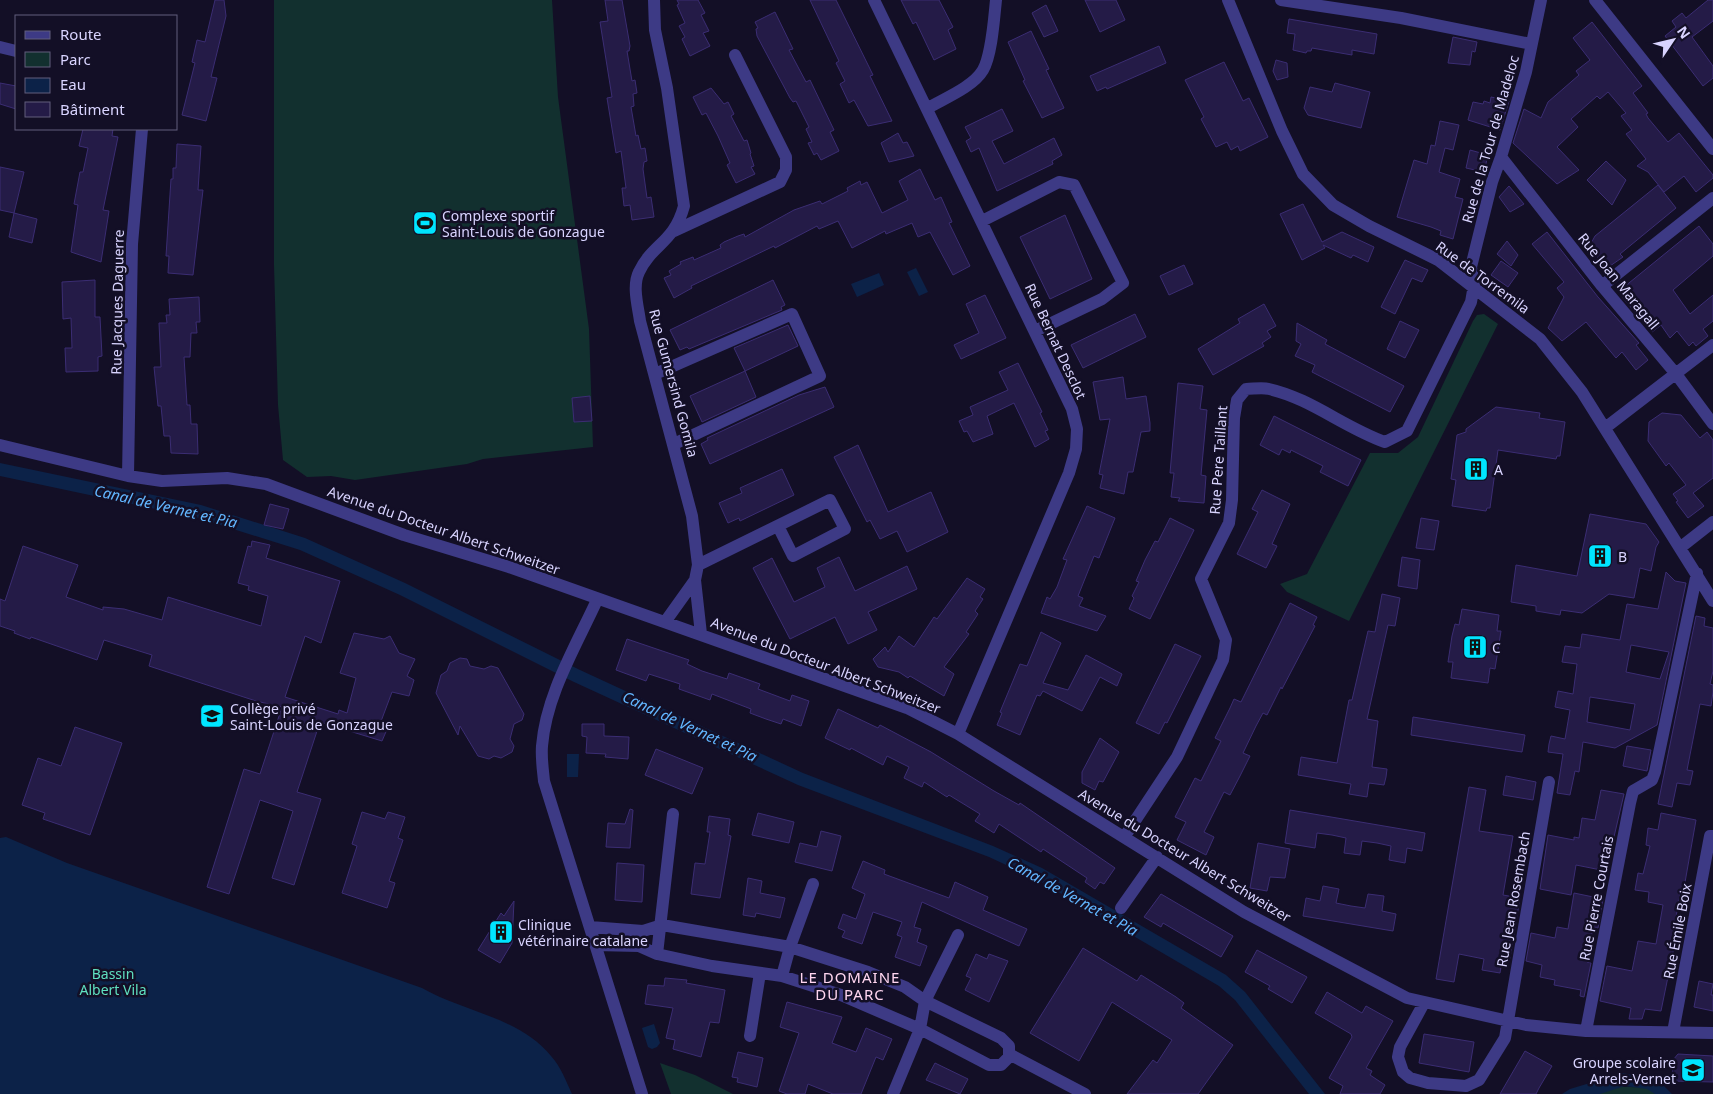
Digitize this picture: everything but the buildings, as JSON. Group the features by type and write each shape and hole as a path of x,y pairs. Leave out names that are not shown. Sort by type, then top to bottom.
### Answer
{"street":[{"name":"Rue Gumersind Gomila","path":"654,0 655,30 667,88 684,206 680,223 651,254 638,272 636,293 640,321 692,516 698,565 695,580 701,634"},
{"name":"Rue Bernat Desclot","path":"874,0 1036,331 1072,409 1077,428 1076,449 1069,473 958,734"},
{"path":"928,108 973,80 983,69 989,47 996,0"},
{"name":"Rue de Torremila","path":"1228,0 1282,130 1303,174 1332,204 1369,226 1438,260 1540,339 1582,392 1681,547 1713,601"},
{"path":"1281,0 1400,18 1531,44"},
{"name":"Rue de la Tour de Madeloc","path":"1474,286 1471,267 1492,182 1502,157 1526,72 1541,0"},
{"path":"1595,0 1713,149"},
{"path":"0,47 15,51"},
{"path":"674,231 780,182 786,170 786,157 735,55"},
{"name":"Rue Jacques Daguerre","path":"128,476 132,244 142,130"},
{"name":"Rue Joan Maragall","path":"1502,157 1602,286 1676,374 1713,424"},
{"path":"982,221 1059,182 1074,185 1123,282 1102,299 1036,331"},
{"path":"1602,286 1713,198"},
{"name":"Rue Pere Taillant","path":"1125,836 1177,757 1223,660 1226,640 1201,579 1229,524 1232,500 1234,418 1237,400 1246,389 1268,388 1298,399 1362,433 1386,442 1407,431 1471,302 1474,286"},
{"path":"655,374 792,314 820,376 674,444"},
{"path":"1605,428 1713,345"},
{"name":"Avenue du Docteur Albert Schweitzer","path":"0,445 128,476 162,481 228,478 266,484 404,535 509,567 597,600 701,634 906,708 958,734 1125,836 1244,912 1407,998 1507,1022 1586,1031 1713,1033"},
{"path":"698,565 830,500 845,529 793,556 778,526"},
{"path":"1681,547 1713,522"},
{"name":"Rue Pierre Courtais","path":"1586,1031 1630,803 1633,791 1652,780 1697,573"},
{"name":"Rue Gumersind Gomila","path":"665,622 695,580"},
{"path":"597,600 560,681 548,714 541,747 544,781 642,1094"},
{"name":"Rue Jean Rosembach","path":"1424,1003 1400,1047 1398,1056 1400,1066 1410,1078 1428,1083 1466,1086 1479,1080 1505,1038 1548,782"},
{"path":"657,954 662,925 673,814"},
{"name":"Rue Émile Boix","path":"1672,1032 1712,836"},
{"path":"1121,908 1157,857"},
{"path":"782,976 790,947 813,884"},
{"path":"590,927 642,931 662,925 790,947 868,972 905,987 925,1001 1001,1038 1009,1046 1009,1054 1006,1062 1001,1065 989,1065 920,1029 841,995 782,976 712,966 657,954 639,946 595,945"},
{"path":"893,1094 920,1029 925,1001 958,935"},
{"path":"750,1036 760,973"},
{"path":"1009,1054 1023,1059 1085,1094"}],"green space":[{"name":"Complexe sportif Saint-Louis de Gonzague","path":"274,0 552,0 558,97 589,329 593,447 483,459 467,464 355,480 331,476 307,477 283,460 278,405 274,265"},
{"path":"1484,314 1498,324 1349,621 1287,592 1280,584 1307,574 1370,453 1398,453 1418,437 1473,321 1477,315"},
{"path":"660,1063 695,1075 733,1094 671,1094"},
{"path":"1601,1086 1659,1088 1664,1094 1585,1094"}],"water":[{"path":"916,268 928,292 919,296 907,272"},
{"path":"879,273 884,285 857,297 851,284"},
{"name":"Canal de Vernet et Pia","path":"0,463 201,505 305,538 405,583 580,670 803,773 993,846 1042,868 1226,975 1245,992 1325,1094 1309,1094 1235,1000 1219,986 1036,879 989,857 798,785 574,682 400,595 300,550 198,518 0,476"},
{"path":"567,754 579,754 578,777 567,777"},
{"name":"Bassin Albert Vila","path":"6,837 67,863 422,988 490,1016 523,1032 538,1043 555,1060 572,1094 0,1094 0,838"},
{"path":"654,1024 660,1043 652,1049 648,1047 642,1028"},
{"path":"1623,1073 1658,1080 1672,1094 1655,1094 1647,1089 1625,1086 1600,1094 1562,1094 1570,1089"}],"place":[{"name":"Complexe sportif Saint-Louis de Gonzague","path":"425,223"},
{"name":"A","path":"1476,469"},
{"name":"B","path":"1600,556"},
{"name":"C","path":"1475,647"},
{"name":"Collège privé Saint-Louis de Gonzague","path":"212,716"},
{"name":"Clinique vétérinaire catalane","path":"501,932"},
{"name":"Groupe scolaire Arrels-Vernet","path":"1693,1070"}],"district":[{"name":"LE DOMAINE DU PARC","path":"850,986"}]}
